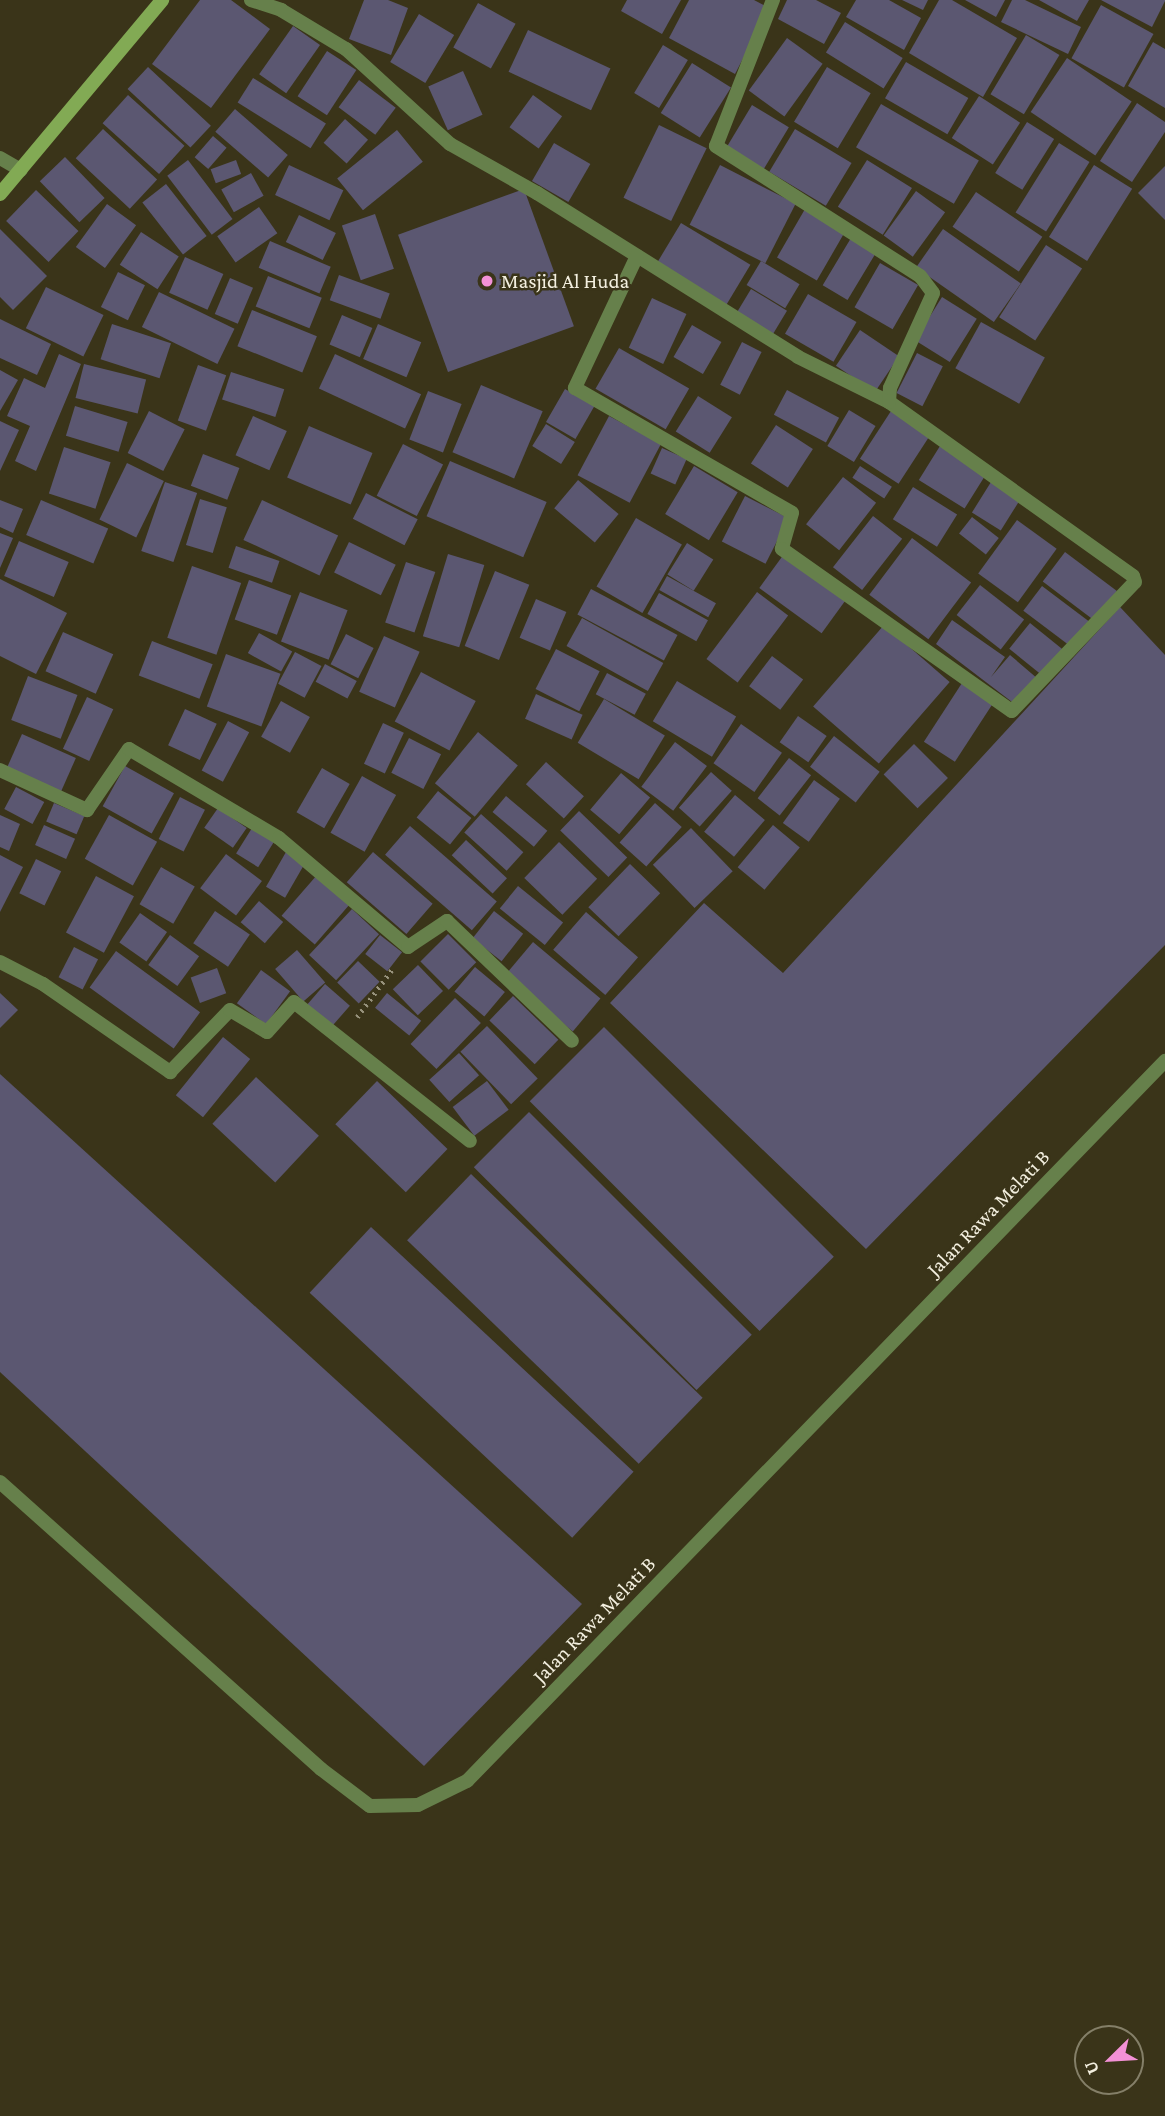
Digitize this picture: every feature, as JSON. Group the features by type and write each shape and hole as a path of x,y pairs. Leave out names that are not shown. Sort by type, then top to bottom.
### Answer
{"main road":[{"path":"0,194 162,0"}],"street":[{"path":"251,0 281,10 345,49 450,144 637,256 798,358 890,402 1135,579 1012,711 782,550 792,513 575,388 637,256"},
{"path":"773,0 716,146 920,276 933,293 890,388 890,402"},
{"path":"0,158 21,170"},
{"path":"0,770 87,810 129,749 279,838 408,947 447,921 572,1041"},
{"path":"0,962 43,984 170,1072 230,1010 267,1032 294,1002 470,1141"},
{"name":"Jalan Rawa Melati B","path":"0,1482 321,1769 370,1806 418,1805 467,1781 1165,1061"}],"path":[{"path":"341,1039 408,947"}],"building":[{"path":"200,0 231,0 270,29 211,108 152,64"},
{"path":"364,0 388,0 408,8 391,55 349,39"},
{"path":"627,0 681,0 662,34 621,11"},
{"path":"689,0 754,0 769,8 735,74 669,38"},
{"path":"787,0 816,0 841,13 824,44 778,19"},
{"path":"856,0 889,0 921,18 904,50 846,17"},
{"path":"902,0 928,0 923,10"},
{"path":"939,0 952,0 1017,38 983,97 909,53"},
{"path":"965,0 1005,0 996,17"},
{"path":"1012,0 1025,0 1081,27 1068,54 1001,22"},
{"path":"1039,0 1089,0 1077,21"},
{"path":"1101,0 1165,0 1165,1 1152,27"},
{"path":"478,3 516,24 491,68 453,48"},
{"path":"1101,5 1153,34 1124,87 1071,58"},
{"path":"419,14 454,35 425,83 390,62"},
{"path":"845,22 903,58 884,89 826,53"},
{"path":"293,26 320,45 286,93 259,74"},
{"path":"528,30 610,68 591,110 509,72"},
{"path":"1026,35 1059,55 1024,114 990,94"},
{"path":"787,38 823,64 784,116 749,91"},
{"path":"1153,42 1165,49 1165,108 1128,86"},
{"path":"663,45 688,60 659,108 634,93"},
{"path":"327,51 356,70 327,115 298,96"},
{"path":"1067,58 1132,102 1095,156 1031,112"},
{"path":"906,62 968,98 947,134 885,98"},
{"path":"692,63 731,87 700,137 661,113"},
{"path":"148,67 211,126 190,148 128,89"},
{"path":"827,67 871,93 838,148 794,122"},
{"path":"463,71 483,115 448,130 428,86"},
{"path":"253,78 326,124 311,148 238,103"},
{"path":"359,80 396,108 375,135 339,107"},
{"path":"128,95 184,146 159,174 103,123"},
{"path":"533,95 562,116 539,149 509,127"},
{"path":"979,96 1020,123 993,165 952,138"},
{"path":"1137,103 1165,122 1165,132 1132,182 1100,161"},
{"path":"881,104 979,160 954,204 856,147"},
{"path":"752,105 789,127 764,169 727,147"},
{"path":"235,109 288,155 268,178 215,132"},
{"path":"345,119 368,140 347,164 324,143"},
{"path":"1027,122 1054,139 1022,190 995,173"},
{"path":"659,125 707,148 671,221 623,198"},
{"path":"103,129 157,179 130,209 76,158"},
{"path":"795,129 852,163 826,206 769,172"},
{"path":"397,130 423,162 363,210 337,178"},
{"path":"213,136 227,148 208,169 195,157"},
{"path":"554,143 590,164 568,202 532,181"},
{"path":"1059,143 1090,162 1046,232 1016,213"},
{"path":"65,157 105,198 79,222 40,181"},
{"path":"188,160 233,219 212,235 167,176"},
{"path":"236,160 241,174 216,183 211,169"},
{"path":"867,160 912,188 883,235 838,207"},
{"path":"289,165 343,190 329,220 275,195"},
{"path":"720,165 796,204 765,263 690,225"},
{"path":"1094,165 1132,189 1087,261 1049,237"},
{"path":"1165,166 1165,220 1138,193"},
{"path":"251,173 264,196 234,212 221,189"},
{"path":"166,184 207,236 183,254 142,202"},
{"name":"Masjid Al Huda","path":"524,189 574,326 448,372 398,235"},
{"path":"36,190 78,231 49,262 6,221"},
{"path":"916,191 945,212 913,257 884,235"},
{"path":"976,192 1042,237 1019,272 953,227"},
{"path":"107,204 136,225 105,268 76,247"},
{"path":"259,207 277,233 236,262 217,236"},
{"path":"805,209 845,232 817,280 777,257"},
{"path":"375,214 394,269 361,280 342,225"},
{"path":"299,215 336,233 323,260 286,242"},
{"path":"681,223 750,265 724,308 655,267"},
{"path":"0,229 47,276 13,310 0,297"},
{"path":"943,229 1021,283 994,322 916,268"},
{"path":"141,232 179,257 157,289 120,265"},
{"path":"851,238 876,253 848,300 823,285"},
{"path":"270,241 331,267 319,293 259,268"},
{"path":"1046,245 1082,268 1035,341 999,317"},
{"path":"185,257 223,274 208,310 169,293"},
{"path":"761,261 800,284 785,308 747,285"},
{"path":"880,263 918,285 893,329 854,307"},
{"path":"118,272 145,285 128,320 101,307"},
{"path":"339,275 390,293 381,319 330,300"},
{"path":"268,276 322,298 309,328 256,307"},
{"path":"230,278 253,288 238,324 215,314"},
{"path":"46,287 104,315 83,356 26,328"},
{"path":"751,289 787,311 771,337 735,316"},
{"path":"159,292 234,329 217,364 142,327"},
{"path":"808,294 856,322 833,362 785,334"},
{"path":"942,297 977,319 950,362 915,340"},
{"path":"652,298 686,314 663,364 629,348"},
{"path":"252,310 317,336 302,372 237,346"},
{"path":"342,315 372,328 360,357 329,344"},
{"path":"0,319 51,344 37,375 0,358"},
{"path":"981,322 1045,357 1019,404 955,368"},
{"path":"112,324 171,343 160,378 101,359"},
{"path":"378,324 421,342 406,377 363,359"},
{"path":"692,325 721,342 703,374 674,357"},
{"path":"860,330 899,356 875,392 836,366"},
{"path":"742,342 762,352 740,395 720,385"},
{"path":"619,348 689,389 666,429 596,389"},
{"path":"917,353 943,366 922,406 897,393"},
{"path":"59,354 81,364 36,471 15,461 30,426 7,416 24,378 45,388"},
{"path":"335,354 421,394 405,429 319,388"},
{"path":"84,364 146,379 138,413 76,398"},
{"path":"198,365 226,375 206,431 178,420"},
{"path":"0,370 18,380 0,411"},
{"path":"231,372 284,389 275,417 222,400"},
{"path":"481,385 543,411 514,478 452,452"},
{"path":"565,389 594,406 575,439 546,422"},
{"path":"787,390 839,418 826,442 774,415"},
{"path":"428,391 462,404 443,452 409,440"},
{"path":"698,396 732,417 710,453 676,432"},
{"path":"75,406 128,422 119,452 66,436"},
{"path":"849,410 876,426 854,462 827,446"},
{"path":"149,411 185,429 163,471 128,453"},
{"path":"891,411 930,436 899,484 860,459"},
{"path":"253,416 287,431 269,470 236,455"},
{"path":"609,416 661,444 630,503 578,475"},
{"path":"0,421 19,430 0,471"},
{"path":"546,424 575,442 561,464 532,446"},
{"path":"776,425 813,449 788,488 751,464"},
{"path":"309,426 373,453 351,505 287,478"},
{"path":"403,444 443,464 417,516 377,496"},
{"path":"940,446 986,475 965,509 919,480"},
{"path":"64,447 111,462 95,509 49,494"},
{"path":"662,448 687,459 675,485 651,474"},
{"path":"203,454 239,468 227,500 191,486"},
{"path":"450,461 547,502 523,557 427,516"},
{"path":"127,463 164,481 136,538 99,520"},
{"path":"694,466 738,492 709,540 665,514"},
{"path":"860,466 892,487 884,498 852,478"},
{"path":"843,477 876,503 839,550 806,524"},
{"path":"578,480 619,514 595,542 554,508"},
{"path":"165,482 197,493 173,562 141,551"},
{"path":"991,482 1020,500 1001,531 972,513"},
{"path":"913,487 957,515 937,547 893,519"},
{"path":"366,493 418,519 405,545 353,519"},
{"path":"745,496 789,518 766,564 722,541"},
{"path":"200,499 227,507 213,553 186,545"},
{"path":"0,500 23,509 13,533 0,527"},
{"path":"41,500 108,529 93,564 26,535"},
{"path":"262,500 338,535 320,575 243,540"},
{"path":"873,516 902,539 862,590 833,567"},
{"path":"972,517 999,538 986,554 959,534"},
{"path":"636,518 682,544 642,613 596,586"},
{"path":"1017,520 1057,549 1018,602 978,573"},
{"path":"0,533 13,538 0,568"},
{"path":"912,538 971,583 928,639 869,595"},
{"path":"19,541 69,562 54,597 4,576"},
{"path":"349,542 396,565 381,595 334,573"},
{"path":"687,543 713,559 694,591 667,574"},
{"path":"236,546 279,561 272,583 229,568"},
{"path":"1065,552 1117,591 1095,621 1043,582"},
{"path":"448,554 484,565 459,647 423,636"},
{"path":"784,554 846,599 822,633 759,588"},
{"path":"406,562 435,572 414,633 385,623"},
{"path":"192,566 241,583 216,655 167,638"},
{"path":"495,571 529,585 499,660 465,646"},
{"path":"667,576 716,603 708,617 659,590"},
{"path":"0,579 67,613 36,674 0,656"},
{"path":"249,580 291,595 277,635 235,619"},
{"path":"980,585 1024,619 1001,649 957,615"},
{"path":"1042,586 1089,622 1070,646 1023,611"},
{"path":"591,589 678,635 664,661 577,615"},
{"path":"300,592 348,610 329,660 281,641"},
{"path":"757,592 788,615 738,683 706,659"},
{"path":"659,593 708,620 696,641 647,614"},
{"path":"536,599 566,612 550,651 520,638"},
{"path":"1120,607 1165,655 1165,945 866,1249 610,1003 704,903 783,973"},
{"path":"582,618 663,663 648,691 566,646"},
{"path":"952,620 1005,657 991,677 1010,655 1038,679 1016,705 936,644"},
{"path":"1030,623 1063,650 1043,676 1009,649"},
{"path":"884,625 950,682 879,764 813,707"},
{"path":"63,632 113,654 96,694 46,671"},
{"path":"259,633 292,651 281,672 248,653"},
{"path":"346,634 374,648 358,678 331,664"},
{"path":"384,636 420,652 395,708 359,692"},
{"path":"152,641 213,664 199,699 139,676"},
{"path":"556,649 600,671 579,711 536,689"},
{"path":"295,652 321,666 305,698 278,684"},
{"path":"226,654 281,674 261,726 207,707"},
{"path":"772,656 803,679 780,710 749,686"},
{"path":"325,664 357,681 347,699 316,682"},
{"path":"421,672 476,701 449,751 395,721"},
{"path":"607,673 646,694 635,715 596,694"},
{"path":"28,676 77,695 61,739 11,720"},
{"path":"677,681 736,717 712,757 653,721"},
{"path":"962,683 993,703 955,762 924,742"},
{"path":"536,694 583,715 572,739 525,719"},
{"path":"87,697 113,709 89,761 63,749"},
{"path":"604,699 665,736 639,779 578,743"},
{"path":"281,701 310,717 290,753 261,737"},
{"path":"185,709 217,724 200,760 168,745"},
{"path":"798,716 827,736 808,762 780,742"},
{"path":"228,721 249,732 223,782 202,770"},
{"path":"383,723 404,733 385,774 364,764"},
{"path":"741,724 782,753 754,792 713,763"},
{"path":"478,732 518,765 475,817 435,783"},
{"path":"22,734 76,758 60,794 6,770"},
{"path":"834,736 880,772 856,802 810,767"},
{"path":"409,738 441,754 423,789 391,773"},
{"path":"675,742 707,766 673,811 641,787"},
{"path":"914,744 948,778 918,808 884,774"},
{"path":"789,758 811,775 780,815 758,798"},
{"path":"546,762 584,796 564,818 526,784"},
{"path":"125,766 174,793 152,833 103,806"},
{"path":"322,768 350,784 324,828 296,812"},
{"path":"711,772 732,791 700,826 679,808"},
{"path":"621,773 650,797 619,834 590,810"},
{"path":"362,776 396,795 365,852 330,833"},
{"path":"814,780 840,799 809,842 783,823"},
{"path":"16,787 44,802 33,824 4,809"},
{"path":"438,791 471,818 450,844 417,817"},
{"path":"735,795 765,820 734,857 704,832"},
{"path":"506,796 547,831 534,847 493,812"},
{"path":"180,797 205,810 184,852 159,839"},
{"path":"54,803 84,816 77,834 46,821"},
{"path":"655,803 682,827 646,866 620,842"},
{"path":"218,808 247,828 233,848 204,828"},
{"path":"579,811 627,858 608,877 560,830"},
{"path":"481,814 523,852 507,871 464,833"},
{"path":"0,815 20,824 9,851 0,847"},
{"path":"109,815 157,842 133,885 85,859"},
{"path":"44,825 75,839 66,859 35,845"},
{"path":"773,825 800,847 764,890 738,867"},
{"path":"410,826 497,901 472,930 385,855"},
{"path":"252,828 274,842 258,867 236,853"},
{"path":"691,828 733,871 695,908 653,865"},
{"path":"466,840 507,878 493,894 452,855"},
{"path":"559,842 597,879 562,915 524,878"},
{"path":"286,852 305,863 285,898 266,887"},
{"path":"373,852 433,904 406,934 347,882"},
{"path":"226,854 262,881 236,915 200,888"},
{"path":"0,855 23,867 0,912"},
{"path":"36,859 61,871 45,905 19,893"},
{"path":"630,864 660,893 619,936 588,907"},
{"path":"161,867 195,886 173,924 140,904"},
{"path":"317,875 350,904 315,945 282,916"},
{"path":"96,876 134,896 104,953 66,933"},
{"path":"518,886 563,923 545,945 500,909"},
{"path":"259,901 283,922 265,943 241,922"},
{"path":"352,909 379,934 336,980 309,955"},
{"path":"215,911 250,934 228,967 193,943"},
{"path":"494,911 523,934 502,961 472,939"},
{"path":"586,912 638,957 605,995 553,950"},
{"path":"140,913 167,932 146,961 119,942"},
{"path":"448,934 476,962 449,990 420,962"},
{"path":"170,935 199,956 177,986 148,965"},
{"path":"380,935 402,952 387,971 365,954"},
{"path":"533,942 600,999 573,1032 505,975"},
{"path":"74,947 98,959 83,990 59,977"},
{"path":"297,950 325,982 303,1001 275,969"},
{"path":"116,951 200,1012 174,1049 90,987"},
{"path":"358,961 380,982 359,1003 337,983"},
{"path":"418,965 443,991 418,1015 393,989"},
{"path":"475,967 505,992 484,1017 454,992"},
{"path":"217,968 226,993 200,1003 191,978"},
{"path":"261,970 290,991 266,1024 237,1003"},
{"path":"325,984 350,1006 332,1027 307,1005"},
{"path":"0,993 18,1010 0,1028"},
{"path":"387,993 421,1021 409,1035 375,1008"},
{"path":"513,996 558,1040 535,1064 489,1020"},
{"path":"455,998 481,1023 436,1069 411,1044"},
{"path":"487,1026 538,1079 511,1104 460,1052"},
{"path":"604,1027 834,1257 760,1331 530,1101"},
{"path":"223,1037 250,1059 203,1117 176,1095"},
{"path":"459,1053 479,1075 449,1102 429,1080"},
{"path":"0,1074 582,1604 424,1766 0,1372"},
{"path":"256,1077 319,1136 275,1182 212,1124"},
{"path":"377,1081 447,1149 406,1192 335,1124"},
{"path":"487,1081 509,1110 474,1136 453,1107"},
{"path":"529,1112 752,1335 697,1390 474,1167"},
{"path":"471,1174 703,1398 639,1464 407,1240"},
{"path":"371,1227 634,1472 572,1538 310,1293"}],"place":[{"name":"Masjid Al Huda","path":"487,281"}]}
